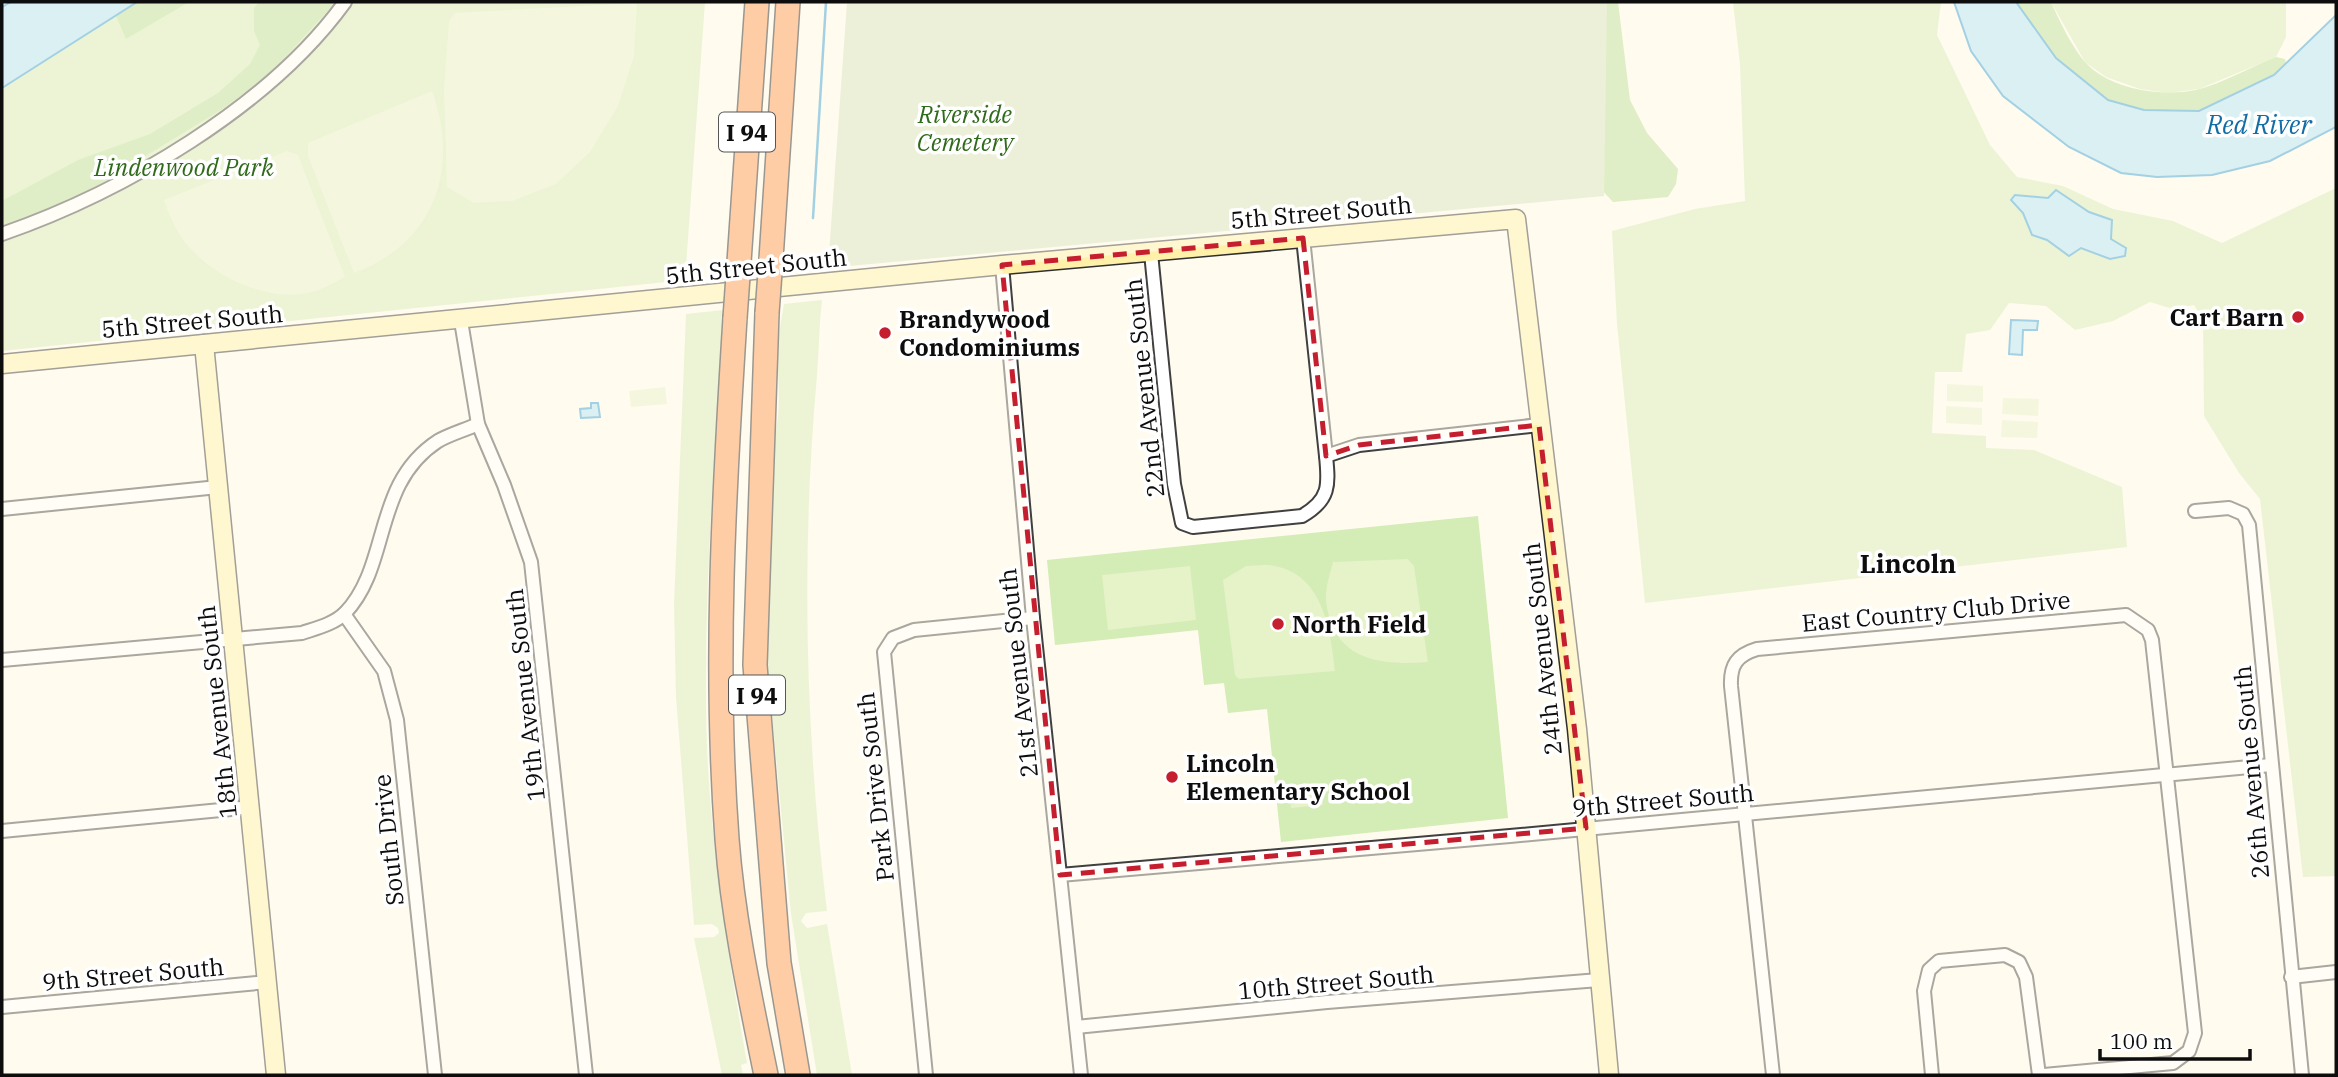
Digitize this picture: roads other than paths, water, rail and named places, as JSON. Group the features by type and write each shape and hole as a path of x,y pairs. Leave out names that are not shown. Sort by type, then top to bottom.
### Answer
{"highway":[{"name":"I 94","path":"757,2 724,483 719,673 727,841 743,965 764,1075"},
{"name":"I 94","path":"788,2 767,313 755,665 774,916 798,1075"},
{"path":"774,916 811,1075"}],"street":[{"path":"2,234 77,206 195,138 285,71 345,2"},
{"name":"5th Street South","path":"2,364 461,321 1002,265 1516,219"},
{"name":"24th Avenue South","path":"1516,219 1586,828 1609,1075"},
{"path":"1303,238 1326,456 1359,445 1539,425"},
{"name":"22nd Avenue South","path":"1151,253 1174,484 1182,523 1193,527 1302,516 1317,507 1326,494 1326,456"},
{"name":"21st Avenue South","path":"1002,265 1033,618 1080,1075"},
{"name":"19th Avenue South","path":"461,321 478,424 531,562 586,1075"},
{"name":"18th Avenue South","path":"204,344 276,1075"},
{"path":"2,660 302,633 328,624 344,614 361,591 389,503 404,477 420,456 439,440 478,424"},
{"path":"2,509 218,487"},
{"name":"26th Avenue South","path":"2195,511 2229,509 2243,514 2249,526 2302,1075"},
{"name":"South Drive","path":"344,614 384,671 397,720 435,1075"},
{"name":"East Country Club Drive","path":"1773,1075 1731,686 1732,668 1737,658 1747,652 1797,645 2126,615 2138,620 2148,630 2152,640 2195,1033 2193,1043 2182,1059 2173,1063 2041,1075"},
{"name":"Park Drive South","path":"926,1075 884,652 893,638 914,630 1033,618"},
{"name":"9th Street South","path":"1060,875 2271,765"},
{"path":"2,831 251,807"},
{"path":"1932,1075 1924,991 1929,970 1939,961 2005,955 2020,962 2026,977 2041,1075"},
{"path":"2291,977 2336,972"},
{"name":"10th Street South","path":"1076,1027 1599,979"},
{"name":"9th Street South","path":"2,1007 268,982"}],"water":[{"path":"11,2 137,2 2,88 2,7"},
{"name":"Red River","path":"1954,2 2016,2 2056,58 2108,100 2144,110 2199,111 2274,75 2336,15 2336,127 2270,161 2212,175 2157,177 2121,173 2069,147 2003,96 1971,51"},
{"path":"2056,190 2089,212 2112,220 2111,239 2126,248 2125,256 2110,259 2081,248 2069,256 2047,240 2032,235 2023,213 2011,200 2015,195 2048,198"},
{"path":"2011,320 2038,321 2037,330 2023,330 2022,355 2009,354"},
{"path":"591,403 598,403 600,417 581,418 580,409 591,408"}],"waterway":[{"path":"813,218 826,2"}],"place":[{"name":"Cart Barn","path":"2298,317"},
{"name":"Brandywood Condominiums","path":"885,333"},
{"name":"North Field","path":"1278,624"},
{"name":"Lincoln Elementary School","path":"1172,777"}],"district":[{"name":"Lincoln","path":"1908,563"}],"park label":[{"name":"Riverside Cemetery","path":"965,128"},
{"name":"Lindenwood Park","path":"184,167"}]}
